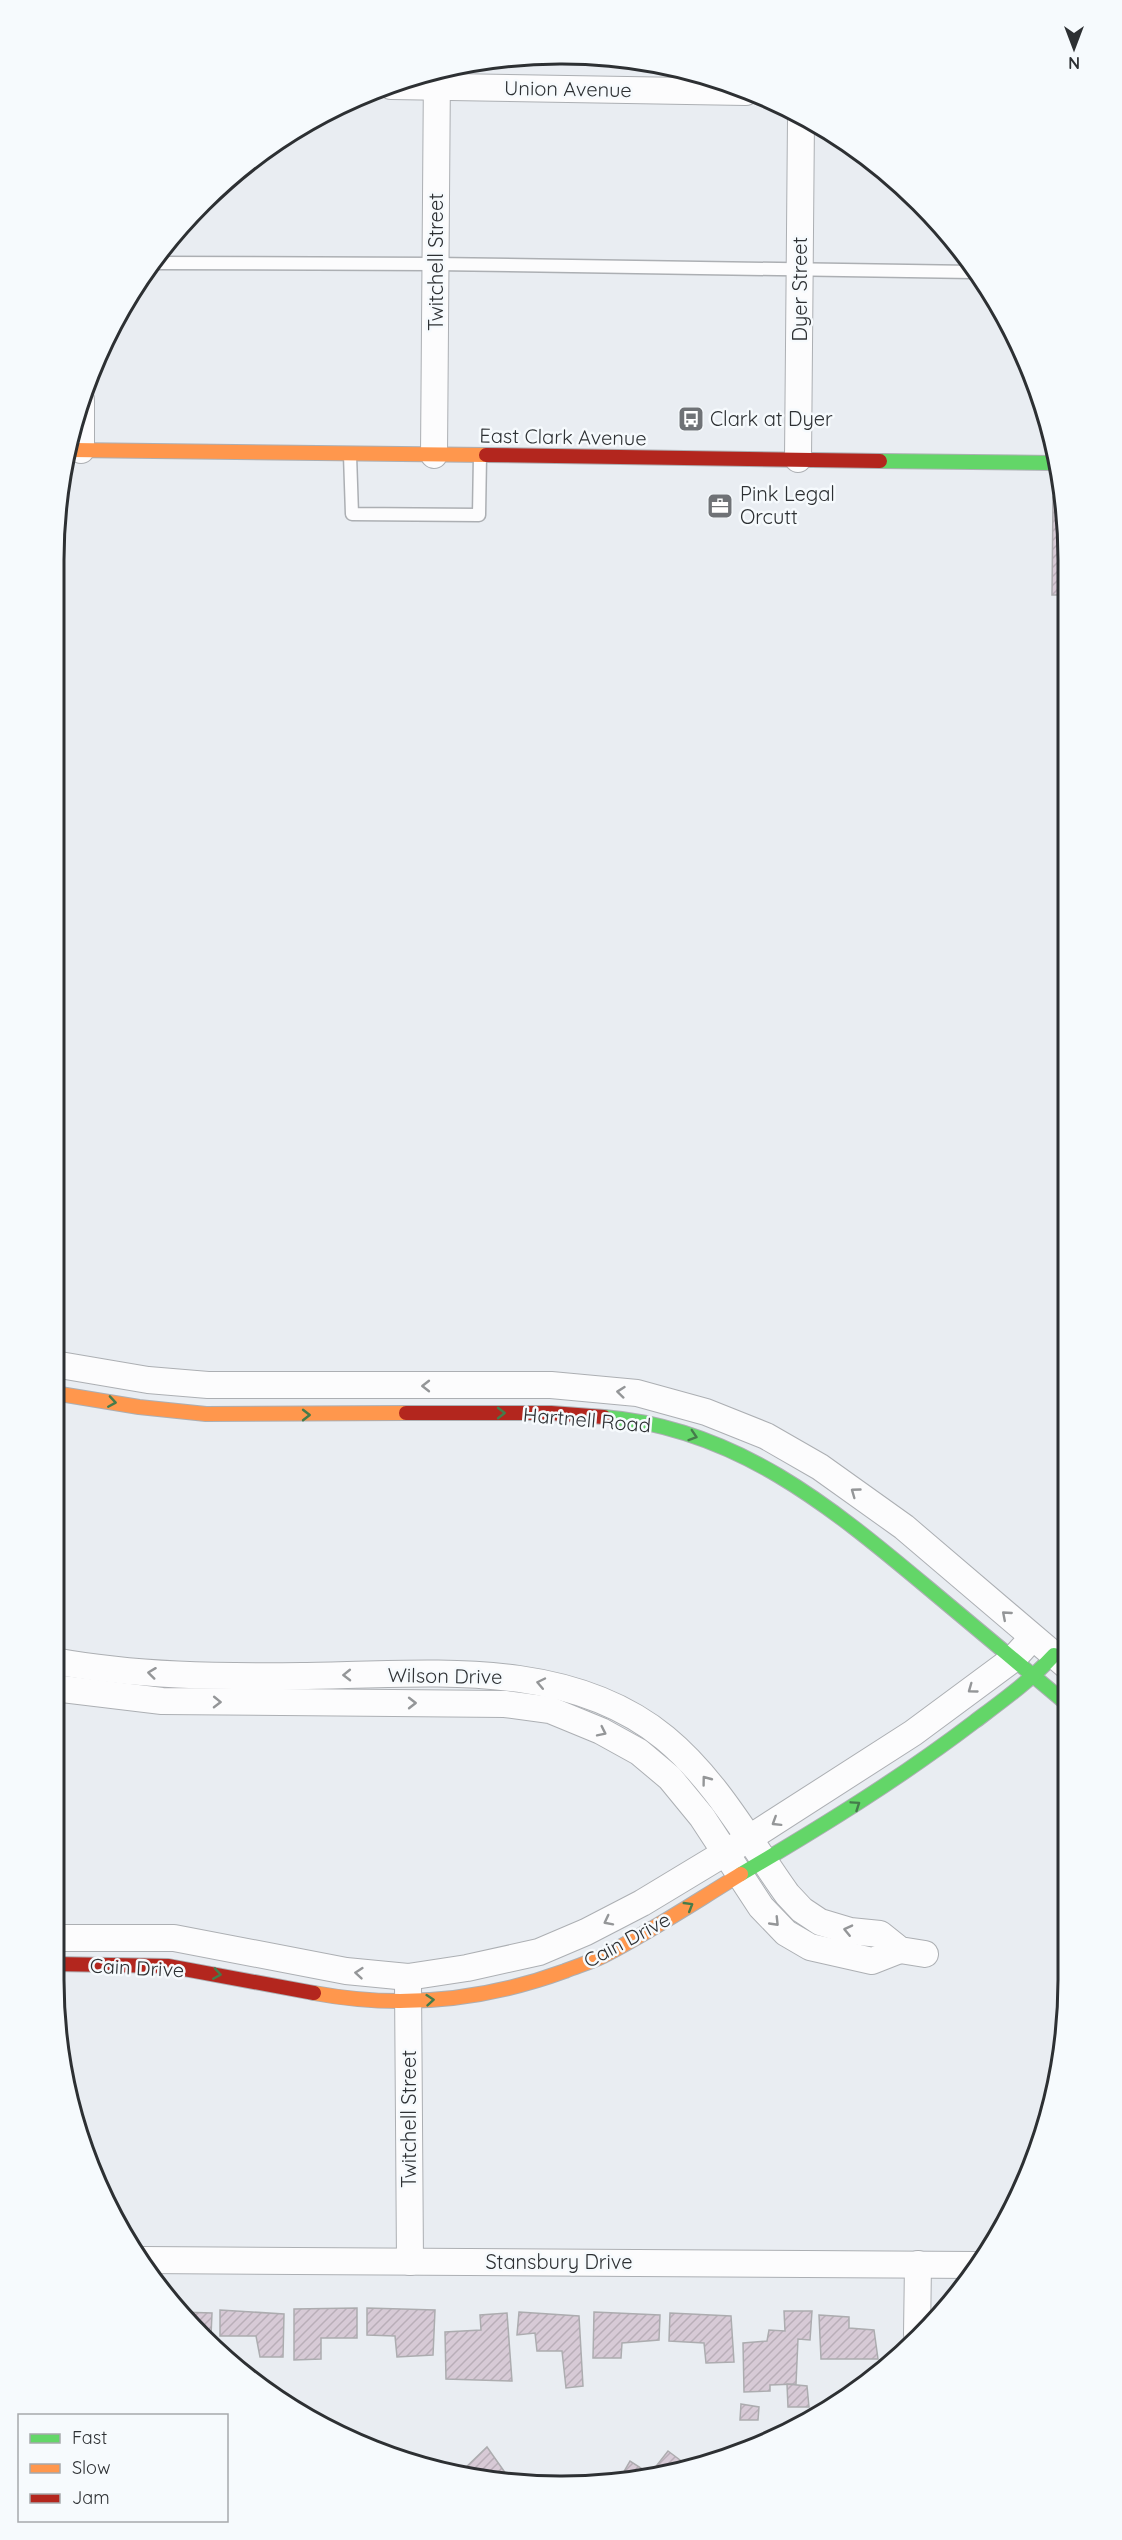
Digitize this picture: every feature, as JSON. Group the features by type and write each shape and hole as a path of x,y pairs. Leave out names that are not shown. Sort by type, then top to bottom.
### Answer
{"street":[{"name":"Union Avenue","path":"444,78 721,91"},
{"name":"Twitchell Street","path":"434,454 437,80"},
{"name":"Dyer Street","path":"798,459 801,127"},
{"name":"East Clark Avenue","path":"77,450 1048,463"},
{"name":"Hartnell Road","path":"64,1366 148,1380 208,1385 282,1387 552,1385 637,1393 706,1412 766,1436 820,1467 904,1527 1058,1659"},
{"path":"552,1385 552,1413"},
{"path":"281,1415 282,1387"},
{"name":"Hartnell Road","path":"64,1395 139,1407 206,1414 552,1413 639,1420 697,1437 756,1462 806,1491 1058,1696"},
{"name":"Cain Drive","path":"64,1938 174,1938 346,1971 408,1977 467,1968 539,1952 642,1904 725,1854 913,1733 1013,1659 1032,1638"},
{"name":"Wilson Drive","path":"64,1661 162,1674 295,1676 456,1674 514,1677 574,1690 621,1710 664,1737 700,1772 787,1894 802,1910 820,1922 850,1931 880,1934 912,1952 872,1961 810,1947 786,1933 761,1907 702,1817 670,1778 639,1752 600,1731 550,1710 505,1704 162,1701 64,1689"},
{"name":"Cain Drive","path":"64,1964 168,1966 345,1999 408,2002 477,1996 542,1979 602,1957 764,1862 929,1756 1034,1676 1058,1662"},
{"path":"295,1676 297,1703"},
{"name":"Twitchell Street","path":"408,1977 410,2262"},
{"name":"Stansbury Drive","path":"152,2260 967,2265"},
{"path":"917,2324 918,2264"}],"lane":[{"path":"164,263 435,264 964,272"},
{"path":"350,453 352,514 479,515 480,455"}],"building":[{"path":"1053,497 1053,497 1058,595 1052,595"},
{"path":"357,2308 357,2338 321,2338 321,2359 294,2360 294,2309"},
{"path":"367,2308 435,2310 433,2355 397,2357 395,2336 367,2335"},
{"path":"220,2310 284,2314 283,2357 260,2357 256,2336 220,2336"},
{"path":"784,2311 812,2311 810,2340 798,2339 796,2384 770,2385 770,2391 744,2392 743,2343 767,2341 769,2330 785,2331"},
{"path":"194,2312 212,2313 211,2331"},
{"path":"519,2312 579,2316 583,2386 566,2388 562,2351 537,2351 535,2333 517,2335"},
{"path":"594,2312 660,2315 659,2340 622,2343 621,2358 593,2358"},
{"path":"507,2313 512,2381 446,2379 445,2332 481,2330 480,2315"},
{"path":"670,2313 731,2316 734,2362 706,2363 704,2343 669,2341"},
{"path":"819,2315 849,2317 849,2328 874,2330 878,2359 821,2359"},
{"path":"787,2384 807,2386 809,2407 788,2407"},
{"path":"741,2404 759,2407 758,2420 740,2420"},
{"path":"487,2447 504,2472 496,2471 467,2466"},
{"path":"668,2451 681,2461 658,2466 656,2466"},
{"path":"630,2461 642,2469 624,2471"}],"traffic: fast":[{"path":"880,461 1048,463"},
{"path":"604,1417 652,1424 697,1437 739,1454 779,1476 817,1501 891,1557 1058,1696"},
{"path":"741,1874 888,1783 946,1743 1016,1690 1054,1655"}],"traffic: slow":[{"path":"77,450 486,455"},
{"path":"64,1395 139,1407 206,1414 406,1413"},
{"path":"314,1993 378,2001 410,2001 472,1995 534,1981 594,1960 621,1947 741,1874"}],"traffic: jam":[{"path":"486,455 880,461"},
{"path":"406,1413 551,1413 604,1417"},
{"path":"64,1964 168,1966 314,1993"}],"place":[{"name":"Clark at Dyer","path":"691,419"},
{"name":"Pink Legal Orcutt","path":"720,506"}]}
